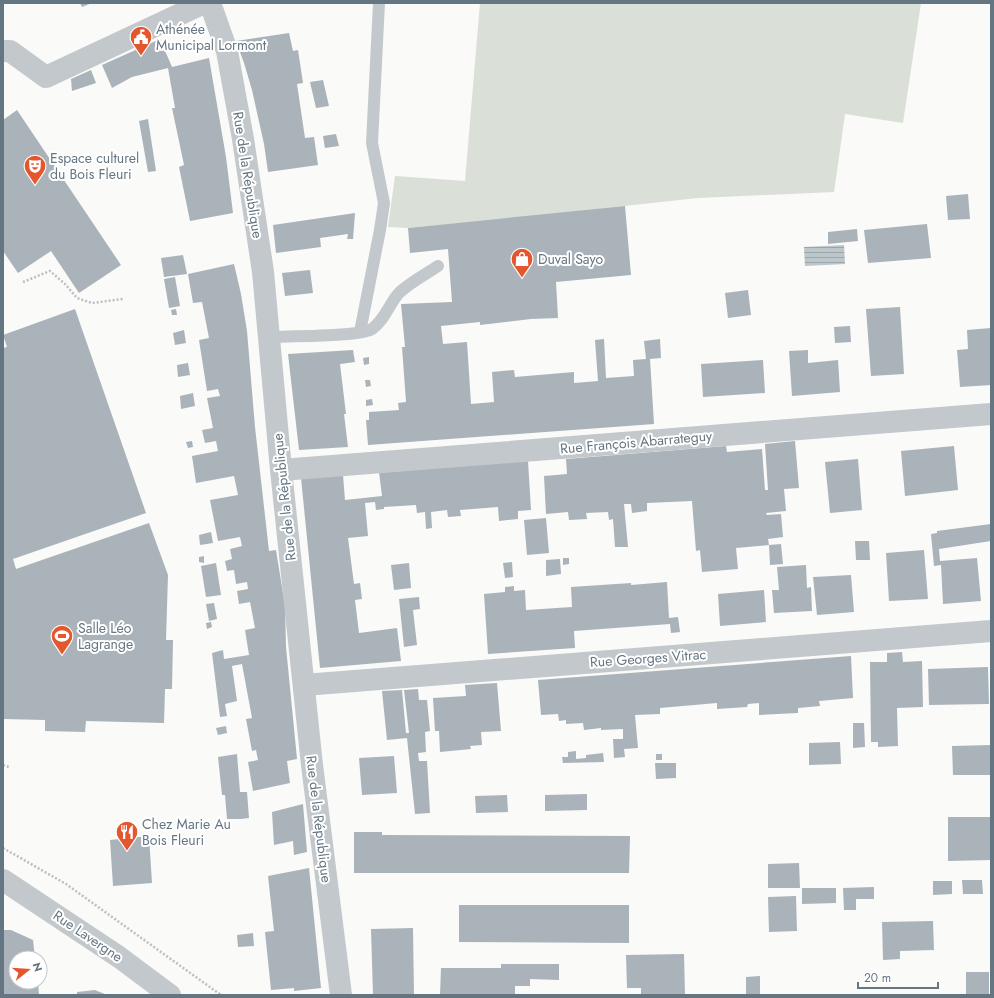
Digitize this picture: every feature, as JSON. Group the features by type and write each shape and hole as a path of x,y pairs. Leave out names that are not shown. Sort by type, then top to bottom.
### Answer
{"street":[{"path":"3,51 10,51 46,78 204,3"},
{"name":"Rue de la République","path":"210,3 227,51 243,139 263,272 281,470 312,765 341,995"},
{"name":"Rue François Abarrateguy","path":"281,470 991,414"},
{"name":"Rue Georges Vitrac","path":"304,685 991,631"},
{"name":"Rue Lavergne","path":"3,880 119,957 170,995"}],"lane":[{"path":"360,332 384,203 372,143 379,3"},
{"path":"268,337 352,334 371,330 384,318 392,302 400,292 438,266"}],"path":[{"path":"23,282 50,271 65,284 77,298 92,303 124,299"},
{"path":"3,764 9,766"},
{"path":"3,848 66,884 221,995"}],"shaded area":[{"path":"480,3 921,3 903,123 845,114 834,192 698,198 408,228 388,227 395,176 465,181"},
{"path":"844,245 845,264 805,266 804,247"}],"building":[{"path":"80,3 92,3 82,7"},
{"path":"289,33 293,51 298,50 303,83 297,84 305,138 314,137 318,165 268,172 264,144 252,90 236,41"},
{"path":"160,39 172,67 209,58 226,157 233,213 190,221 179,167 184,165 172,108 175,108 168,68 132,77 112,88 102,65"},
{"path":"91,70 96,83 72,91 71,79"},
{"path":"323,80 329,106 316,108 310,82"},
{"name":"Espace culturel du Bois Fleuri","path":"17,110 121,265 79,293 51,251 18,273 3,251 3,120"},
{"path":"148,119 156,171 148,172 139,121"},
{"path":"336,134 339,146 325,148 323,136"},
{"path":"968,194 970,219 948,220 946,196"},
{"path":"625,206 631,275 556,282 558,318 531,319 480,325 480,322 441,326 443,344 467,342 471,404 494,402 492,372 514,370 515,377 574,372 574,383 598,381 595,340 604,339 606,378 634,376 633,360 646,359 644,341 660,339 661,358 650,359 654,424 368,445 366,420 369,420 369,412 399,410 398,403 406,402 402,347 405,347 401,304 452,302 448,249 410,253 408,228"},
{"path":"355,213 353,239 347,239 348,234 320,238 321,247 276,253 273,225"},
{"path":"927,224 931,258 868,263 864,230"},
{"path":"857,229 858,241 828,244 828,232"},
{"path":"183,255 187,274 164,277 161,258"},
{"path":"234,264 247,331 255,427 269,551 276,550 285,606 286,647 297,759 287,761 290,783 253,791 248,762 258,760 256,750 252,751 246,719 252,718 242,664 232,666 237,701 225,704 227,716 220,717 212,653 223,650 224,659 249,655 245,630 255,628 250,602 239,604 237,591 248,589 247,582 236,584 234,570 227,571 225,561 232,559 230,549 242,546 240,537 218,541 210,500 238,495 234,476 196,483 192,456 218,451 216,441 205,443 202,430 213,428 207,398 220,396 218,389 207,391 199,340 209,338 202,302 193,303 188,274"},
{"path":"310,270 313,293 285,296 282,273"},
{"path":"175,277 180,306 169,308 164,279"},
{"path":"748,290 751,315 728,318 725,293"},
{"path":"900,307 904,374 871,376 866,309"},
{"path":"75,309 146,513 13,559 16,569 149,523 168,575 166,640 173,640 172,689 165,689 164,723 86,721 85,732 45,731 45,720 3,719 3,348 7,347 3,335"},
{"path":"176,309 177,315 172,315 171,310"},
{"path":"850,326 851,342 835,343 834,327"},
{"path":"991,328 991,385 960,387 957,350 968,349 967,330"},
{"path":"184,330 186,343 175,345 173,333"},
{"path":"353,350 355,362 340,364 348,447 299,450 288,354"},
{"path":"808,350 808,363 838,360 840,392 792,396 789,351"},
{"path":"369,357 369,364 364,365 363,358"},
{"path":"763,360 765,393 703,397 701,364"},
{"path":"188,363 190,375 178,377 177,365"},
{"path":"365,380 370,380 371,386 366,387"},
{"path":"193,393 195,406 181,409 180,396"},
{"path":"372,399 373,405 366,406 366,400"},
{"path":"192,441 193,447 188,448 186,442"},
{"path":"795,441 799,488 784,489 786,511 766,513 767,515 781,514 783,537 768,539 769,545 736,548 738,569 702,572 700,550 696,551 692,501 647,503 647,511 632,513 631,504 624,504 628,547 615,547 613,519 609,520 608,512 586,513 587,519 569,520 568,512 546,514 544,476 567,474 566,459 726,446 727,452 762,449 765,490 768,490 765,444"},
{"path":"954,446 958,490 905,496 901,451"},
{"path":"858,459 862,510 830,513 825,462"},
{"path":"528,461 531,510 518,511 518,519 499,521 498,507 460,510 461,516 448,517 447,510 431,512 432,528 426,529 425,512 417,513 416,505 384,507 384,509 376,510 375,502 365,503 368,536 348,538 354,584 360,583 362,599 355,600 359,633 397,628 401,661 320,668 301,478 343,475 345,500 382,496 379,472"},
{"path":"546,518 549,553 527,555 524,520"},
{"path":"991,524 991,541 939,549 940,561 977,558 981,601 943,604 941,565 934,566 931,534 937,533 937,531"},
{"path":"211,532 213,543 200,545 199,535"},
{"path":"855,541 869,541 870,560 856,560"},
{"path":"781,544 783,564 770,565 769,545"},
{"path":"924,550 928,599 889,601 886,553"},
{"path":"204,556 204,563 199,562 199,557"},
{"path":"563,558 569,558 569,564 563,565"},
{"path":"560,559 561,574 546,576 546,560"},
{"path":"512,562 513,577 505,578 503,563"},
{"path":"216,563 221,595 206,597 201,566"},
{"path":"409,563 411,588 394,590 391,565"},
{"path":"806,565 807,588 811,587 812,611 774,613 772,590 779,590 777,567"},
{"path":"851,575 854,612 817,615 813,577"},
{"path":"667,582 669,618 678,617 680,632 671,633 670,624 574,631 575,648 488,654 484,594 505,592 505,587 514,586 514,591 525,590 526,610 572,607 571,587"},
{"path":"764,590 766,622 720,626 718,594"},
{"path":"419,597 420,609 413,610 417,645 404,647 399,599"},
{"path":"214,603 217,619 209,621 206,604"},
{"path":"211,622 212,627 207,629 206,623"},
{"path":"902,652 903,662 922,661 923,707 897,708 898,746 878,747 878,742 871,742 870,662 887,662 887,653"},
{"path":"851,656 853,698 819,701 820,706 798,708 798,713 759,715 759,703 748,704 747,707 717,709 717,703 660,708 660,714 635,715 638,748 624,749 625,757 614,758 613,739 623,739 623,729 601,730 601,728 584,730 583,723 566,724 566,720 559,721 558,714 541,715 538,680"},
{"path":"988,667 989,704 929,705 928,669"},
{"path":"497,683 501,731 481,732 482,745 470,746 471,749 440,752 439,731 435,731 433,698 466,696 465,685"},
{"path":"418,689 419,700 427,700 430,731 425,732 426,752 418,753 419,761 427,761 430,813 415,814 407,738 387,740 382,691 402,690 406,733 409,733 404,690"},
{"path":"853,723 864,723 865,747 853,748"},
{"path":"226,726 227,733 218,735 216,728"},
{"path":"840,742 841,764 809,765 809,743"},
{"path":"991,745 991,775 953,775 952,746"},
{"path":"576,751 576,759 586,758 586,755 603,753 604,762 563,763 562,757 568,757 568,752"},
{"path":"237,754 240,792 247,792 249,818 227,819 225,795 222,795 218,757"},
{"path":"656,754 662,754 662,760 656,760"},
{"path":"394,756 397,793 362,795 359,758"},
{"path":"655,763 676,763 676,778 656,779"},
{"path":"587,794 587,810 545,811 545,795"},
{"path":"507,795 508,812 476,813 475,796"},
{"path":"303,804 307,852 294,855 293,841 274,845 272,812"},
{"path":"948,817 991,817 991,860 948,861"},
{"path":"354,832 382,832 382,835 630,836 629,873 354,873"},
{"path":"149,836 152,883 113,886 110,840"},
{"path":"799,863 800,888 768,888 768,864"},
{"path":"309,868 321,988 294,991 294,988 271,990 265,932 274,931 268,876"},
{"path":"962,880 982,880 983,894 963,894"},
{"path":"933,881 952,881 952,894 933,895"},
{"path":"874,887 874,899 856,899 856,910 844,910 843,888"},
{"path":"802,888 836,888 836,903 802,904"},
{"path":"796,896 797,931 769,932 768,897"},
{"path":"459,905 629,905 629,943 459,942"},
{"path":"933,921 934,950 900,951 900,959 883,960 882,922"},
{"path":"413,928 414,995 373,995 371,929"},
{"path":"3,930 11,930 33,940 34,950 8,950 8,990 39,990 39,995 3,995"},
{"path":"253,933 254,946 238,947 237,935"},
{"path":"684,954 685,995 641,995 641,988 627,988 626,955"},
{"path":"501,964 559,964 559,980 530,979 530,986 515,986 515,995 440,995 441,968 501,968"},
{"path":"966,972 989,972 989,995 966,995"},
{"path":"760,976 760,995 746,995 746,977"},
{"path":"95,990 107,995 77,995 77,992"}],"place":[{"name":"Athénée Municipal Lormont","path":"141,56"},
{"name":"Espace culturel du Bois Fleuri","path":"35,186"},
{"name":"Duval Sayo","path":"522,278"},
{"name":"Salle Léo Lagrange","path":"62,656"},
{"name":"Chez Marie Au Bois Fleuri","path":"127,852"}]}
